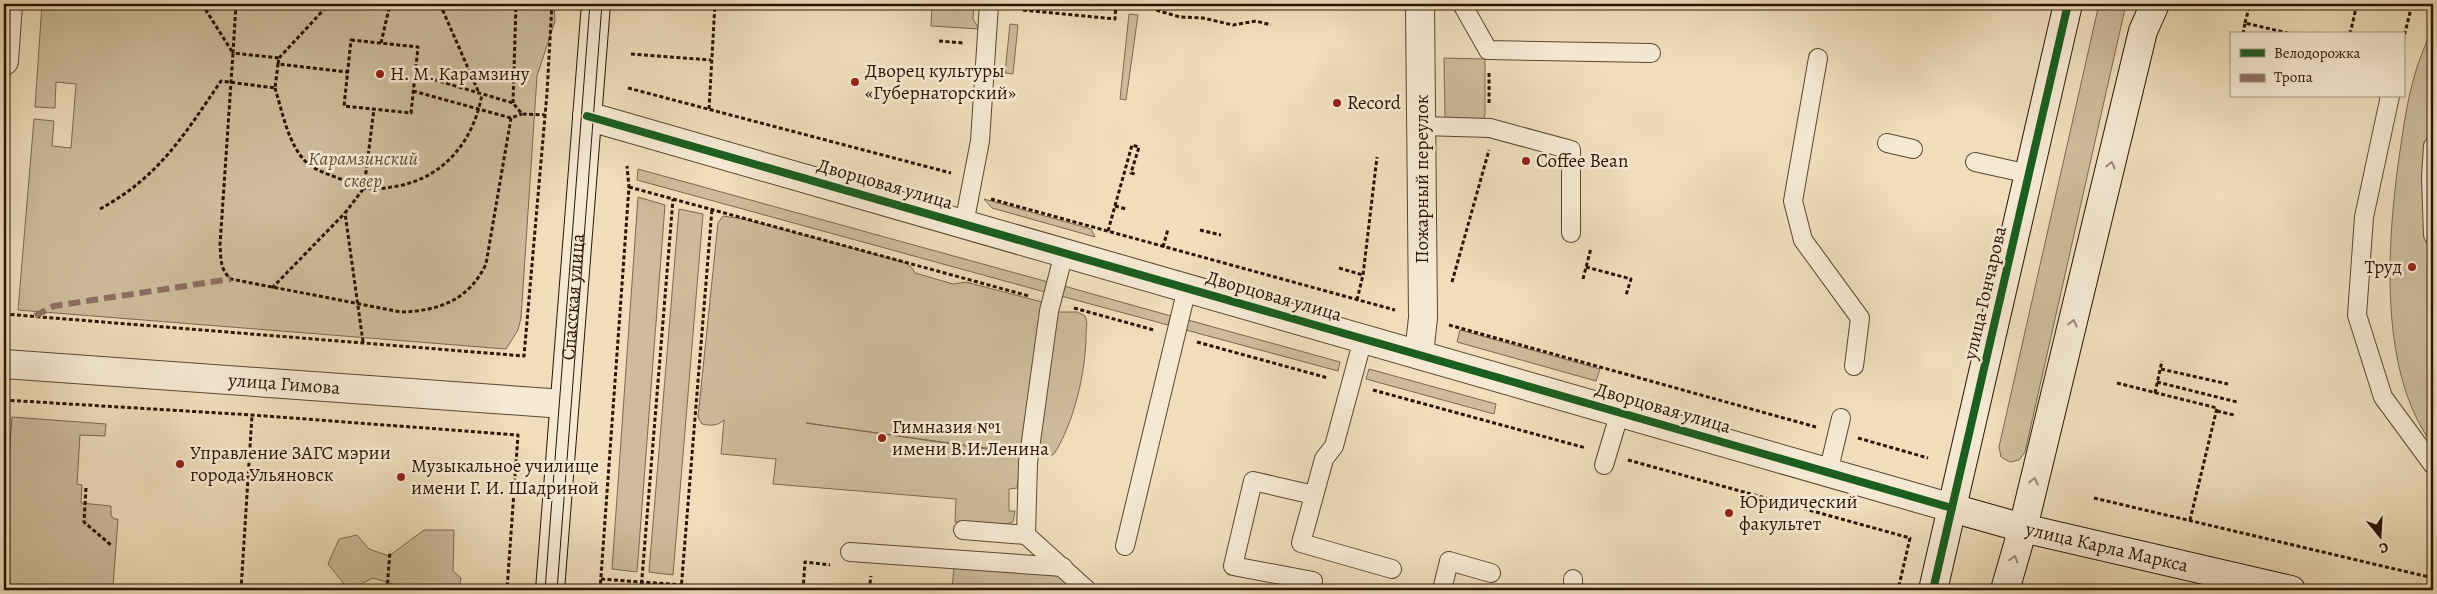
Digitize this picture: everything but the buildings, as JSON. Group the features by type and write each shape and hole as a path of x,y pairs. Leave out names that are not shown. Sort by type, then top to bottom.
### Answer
{"street":[{"path":"4,61 8,4"},
{"name":"Спасская улица","path":"550,590 596,4"},
{"name":"Пожарный переулок","path":"1420,4 1423,318 1420,354"},
{"name":"улица Гончарова","path":"1933,590 2068,4"},
{"path":"2005,590 2023,528 2143,31 2155,4"},
{"name":"Дворцовая улица","path":"587,116 1952,508"},
{"name":"улица Гимова","path":"4,364 564,404"},
{"name":"улица Карла Маркса","path":"1952,508 2023,528 2291,590"}],"lane":[{"path":"964,224 980,141 989,4"},
{"path":"1462,4 1488,50 1651,53"},
{"path":"1818,58 1793,201 1803,240 1860,318 1854,366"},
{"path":"2390,98 2364,217 2357,315 2383,397 2433,465"},
{"path":"1422,126 1490,128 1571,150 1571,233"},
{"path":"1887,143 1912,149"},
{"path":"2433,146 2431,178 2433,235"},
{"path":"1975,162 2029,174"},
{"path":"1026,535 1028,463 1051,302 1064,252"},
{"path":"1125,546 1187,288"},
{"path":"1363,339 1334,446 1324,459 1302,543 1392,569"},
{"path":"1606,460 1620,412"},
{"path":"1828,473 1839,425"},
{"path":"1313,581 1233,566 1253,482 1314,495"},
{"path":"963,530 1026,535 1087,590"},
{"path":"850,552 1063,567"},
{"path":"1442,590 1450,560 1491,573"}],"path":[{"path":"202,4 233,52 279,58"},
{"path":"236,4 221,262 224,273 231,279 401,312 420,312 456,299 475,284 486,264 511,118"},
{"path":"329,4 279,58 275,88 286,126 298,152 307,162 320,171 364,188 385,189 407,184 427,176 443,166 466,141 480,110 481,94 440,4"},
{"path":"381,43 390,4"},
{"path":"513,103 516,4"},
{"path":"4,314 524,356 545,115 552,4"},
{"path":"709,109 715,4"},
{"path":"1023,10 1115,20 1116,4"},
{"path":"1157,4 1156,10 1180,17 1203,18 1233,26 1256,21 1271,25"},
{"path":"2243,32 2250,4"},
{"path":"2350,32 2357,4"},
{"path":"2404,37 2412,4"},
{"path":"2245,23 2283,32"},
{"path":"351,40 418,47 411,113 344,106 348,72 351,40"},
{"path":"939,41 967,43"},
{"path":"631,54 711,60"},
{"path":"278,64 348,72"},
{"path":"415,74 513,103 522,114"},
{"path":"100,209 126,195 155,170 189,129 221,81 275,88"},
{"path":"628,88 960,176 970,193 1394,310"},
{"path":"413,91 511,118 522,114 545,115"},
{"path":"272,288 344,213 364,188 374,109"},
{"path":"1451,286 1490,145 1490,128"},
{"path":"1108,231 1132,145 1139,147 1131,173 1135,174"},
{"path":"1357,300 1363,275 1377,157"},
{"path":"600,590 629,186 627,166"},
{"path":"629,186 1350,384 1606,460 1910,538 1898,590"},
{"path":"641,590 673,198"},
{"path":"1115,206 1126,209"},
{"path":"681,590 712,210"},
{"path":"344,213 363,342"},
{"path":"1164,247 1168,229"},
{"path":"1200,230 1221,236"},
{"path":"1583,279 1591,248"},
{"path":"1586,266 1630,279 1626,295"},
{"path":"1339,268 1363,275"},
{"path":"1441,323 1839,425 1928,458"},
{"path":"2155,393 2162,361"},
{"path":"2160,369 2228,384"},
{"path":"2157,382 2237,402"},
{"path":"2117,383 2217,408 2190,520"},
{"path":"4,400 252,415 518,435 507,590"},
{"path":"2216,411 2234,414"},
{"path":"241,590 252,415"},
{"path":"86,488 84,522 112,546"},
{"path":"2094,498 2433,578"},
{"path":"387,590 390,551"},
{"path":"803,590 805,562"},
{"path":"869,590 871,568"},
{"path":"601,579 750,590"},
{"path":"2083,590 2089,590"}],"green space":[{"name":"Карамзинский сквер","path":"42,4 554,4 555,21 537,76 521,318 518,330 506,349 18,310 34,119 54,121 52,146 71,148 76,84 56,82 55,108 35,107"},
{"path":"648,4 706,4 706,10 648,6"},
{"path":"932,4 974,4 973,19 979,29 931,26"},
{"path":"2099,4 2126,4 2025,452 2019,460 2010,462 2001,457 1999,447"},
{"path":"1129,14 1138,15 1126,100 1120,99"},
{"path":"1010,24 1018,25 1013,74 1005,73"},
{"name":"Труд","path":"2433,25 2433,445 2416,416 2403,383 2395,347 2391,310 2390,272 2394,198 2406,114 2414,76"},
{"path":"1444,58 1485,59 1484,119 1478,121 1447,119 1445,116"},
{"path":"638,169 1048,282 1045,292 637,180"},
{"path":"638,197 665,205 637,572 612,569"},
{"path":"984,199 1091,229 1095,237 992,208"},
{"path":"679,209 703,214 673,575 649,572"},
{"name":"Гимназия №1 имени В.И.Ленина","path":"723,216 743,219 906,263 915,273 953,284 966,282 1044,304 1022,453 806,423 1022,454 1017,488 1009,489 1009,511 1015,511 1013,522 999,526 955,522 956,499 773,484 776,459 721,454 724,420 708,425 702,424 698,417 718,223"},
{"path":"1064,286 1171,316 1168,325 1061,296"},
{"path":"1077,312 1085,316 1087,323 1084,364 1078,396 1067,427 1054,454 1046,457 1038,455 1054,313"},
{"path":"1188,320 1340,362 1338,371 1186,330"},
{"path":"1460,330 1600,369 1596,381 1457,342"},
{"path":"1369,369 1496,404 1494,414 1366,379"},
{"path":"12,417 106,424 105,436 80,435 77,484 82,485 81,503 111,506 111,515 114,519 118,519 113,587 154,590 4,590 4,532"},
{"path":"424,530 454,530 453,571 461,578 459,590 405,588 373,578 349,590 328,564 339,539 357,535 369,549 389,556"},
{"path":"954,566 1062,575 1079,590 952,590"}],"tram line":[{"path":"545,590 590,4"},
{"path":"557,590 602,4"}],"marked path":[{"path":"4,61 8,4"},
{"path":"35,316 54,306 231,279"}],"cycle path":[{"path":"1933,590 2068,4"},
{"path":"587,116 1952,508"}],"place":[{"name":"Н. М. Карамзину","path":"380,74"},
{"name":"Дворец культуры «Губернаторский»","path":"855,82"},
{"name":"Record","path":"1337,103"},
{"name":"Coffee Bean","path":"1526,161"},
{"name":"Труд","path":"2412,267"},
{"name":"Гимназия №1 имени В.И.Ленина","path":"882,438"},
{"name":"Управление ЗАГС мэрии города Ульяновск","path":"180,464"},
{"name":"Музыкальное училище имени Г. И. Шадриной","path":"401,477"},
{"name":"Юридический факультет","path":"1729,513"}]}
